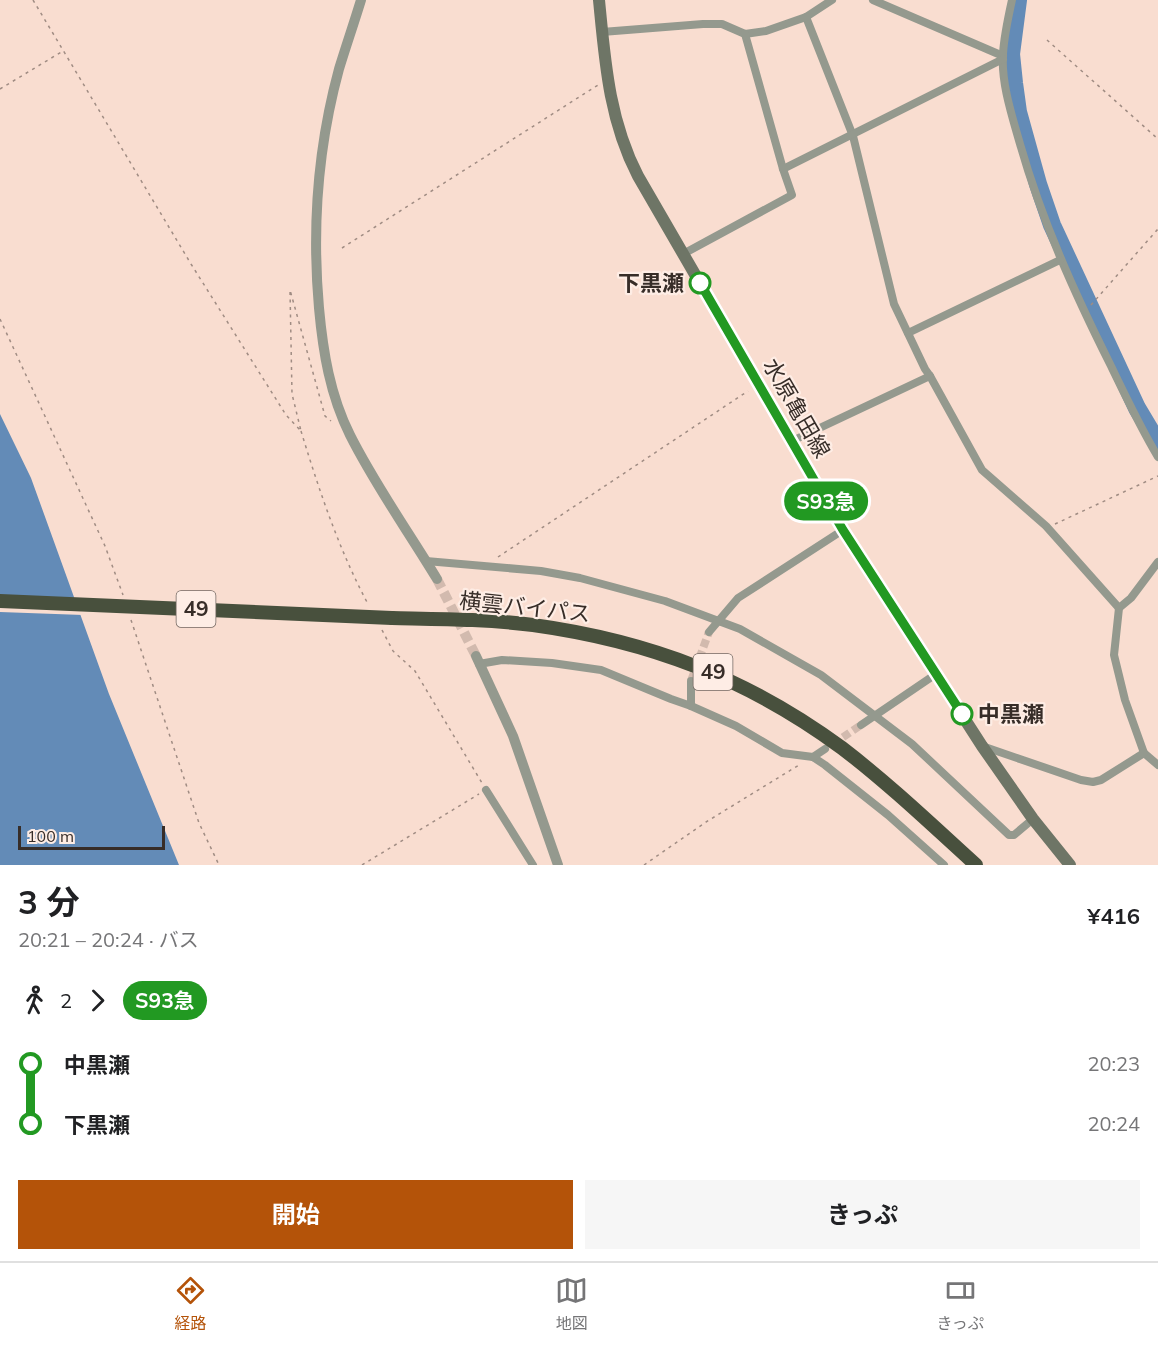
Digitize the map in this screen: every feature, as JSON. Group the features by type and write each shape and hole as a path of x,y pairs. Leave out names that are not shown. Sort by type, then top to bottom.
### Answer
{"highway":[{"name":"横雲バイパス","path":"0,601 531,625 641,646 733,681 807,724 843,749 976,865"}],"main road":[{"name":"水原亀田線","path":"599,0 606,80 615,122 630,163 843,530 982,746 1033,819 1070,865"}],"street":[{"path":"361,0 339,71 322,157 316,227 317,284 322,339 332,391 350,435 380,489 437,579"},
{"path":"602,32 722,24 745,34 766,31 806,17 832,0"},
{"path":"873,0 1003,57"},
{"path":"1012,0 1003,57 1013,121 1037,200 1060,260 1084,312 1143,432 1158,457"},
{"path":"806,17 853,136 894,304 925,369 982,470 1046,526 1119,608"},
{"path":"683,254 792,195 745,34"},
{"path":"783,169 853,136 1003,57"},
{"path":"908,333 1060,260"},
{"path":"792,441 930,376"},
{"path":"709,632 738,598 843,530"},
{"path":"426,561 541,571 580,578 654,598 719,620 761,639 822,675 912,744 1010,835 1014,835 1033,819"},
{"path":"1158,562 1131,598 1119,608 1114,655 1125,700 1144,753 1158,765"},
{"path":"558,865 513,736 478,660 552,663 601,670 736,726 782,753 813,757 888,815 944,865"},
{"path":"861,725 936,674"},
{"path":"690,681 691,706"},
{"path":"982,746 1093,782 1101,780 1144,753"},
{"path":"813,757 825,749"},
{"path":"486,790 533,865"}],"path":[{"path":"33,0 196,272 286,415 301,431"},
{"path":"1047,40 1158,139"},
{"path":"0,89 64,50"},
{"path":"342,248 606,80"},
{"path":"1084,312 1158,229"},
{"path":"333,422 325,416 290,290 292,394 301,431 320,492 356,582 372,612"},
{"path":"0,319 105,546 123,596"},
{"path":"493,566 499,555 759,384"},
{"path":"1046,526 1060,522 1158,476"},
{"path":"131,618 199,823 219,865"},
{"path":"362,865 486,790 415,671 393,651 382,631"},
{"path":"644,865 706,822 813,757"}],"water":[{"path":"0,414 31,478 109,694 179,865 0,865"}],"pier":[{"path":"0,595 77,598 83,615 0,612"}],"waterway":[{"path":"1018,0 1011,54 1014,83 1018,112 1038,184 1052,225 1137,408 1158,443"}],"tunnel":[{"path":"437,579 476,656"},
{"path":"691,681 709,632"},
{"path":"833,744 861,725"}],"bus line":[{"name":"S93急","path":"700,283 843,530 962,714"}],"place":[{"name":"下黒瀬","path":"700,283"},
{"name":"中黒瀬","path":"962,714"}]}
